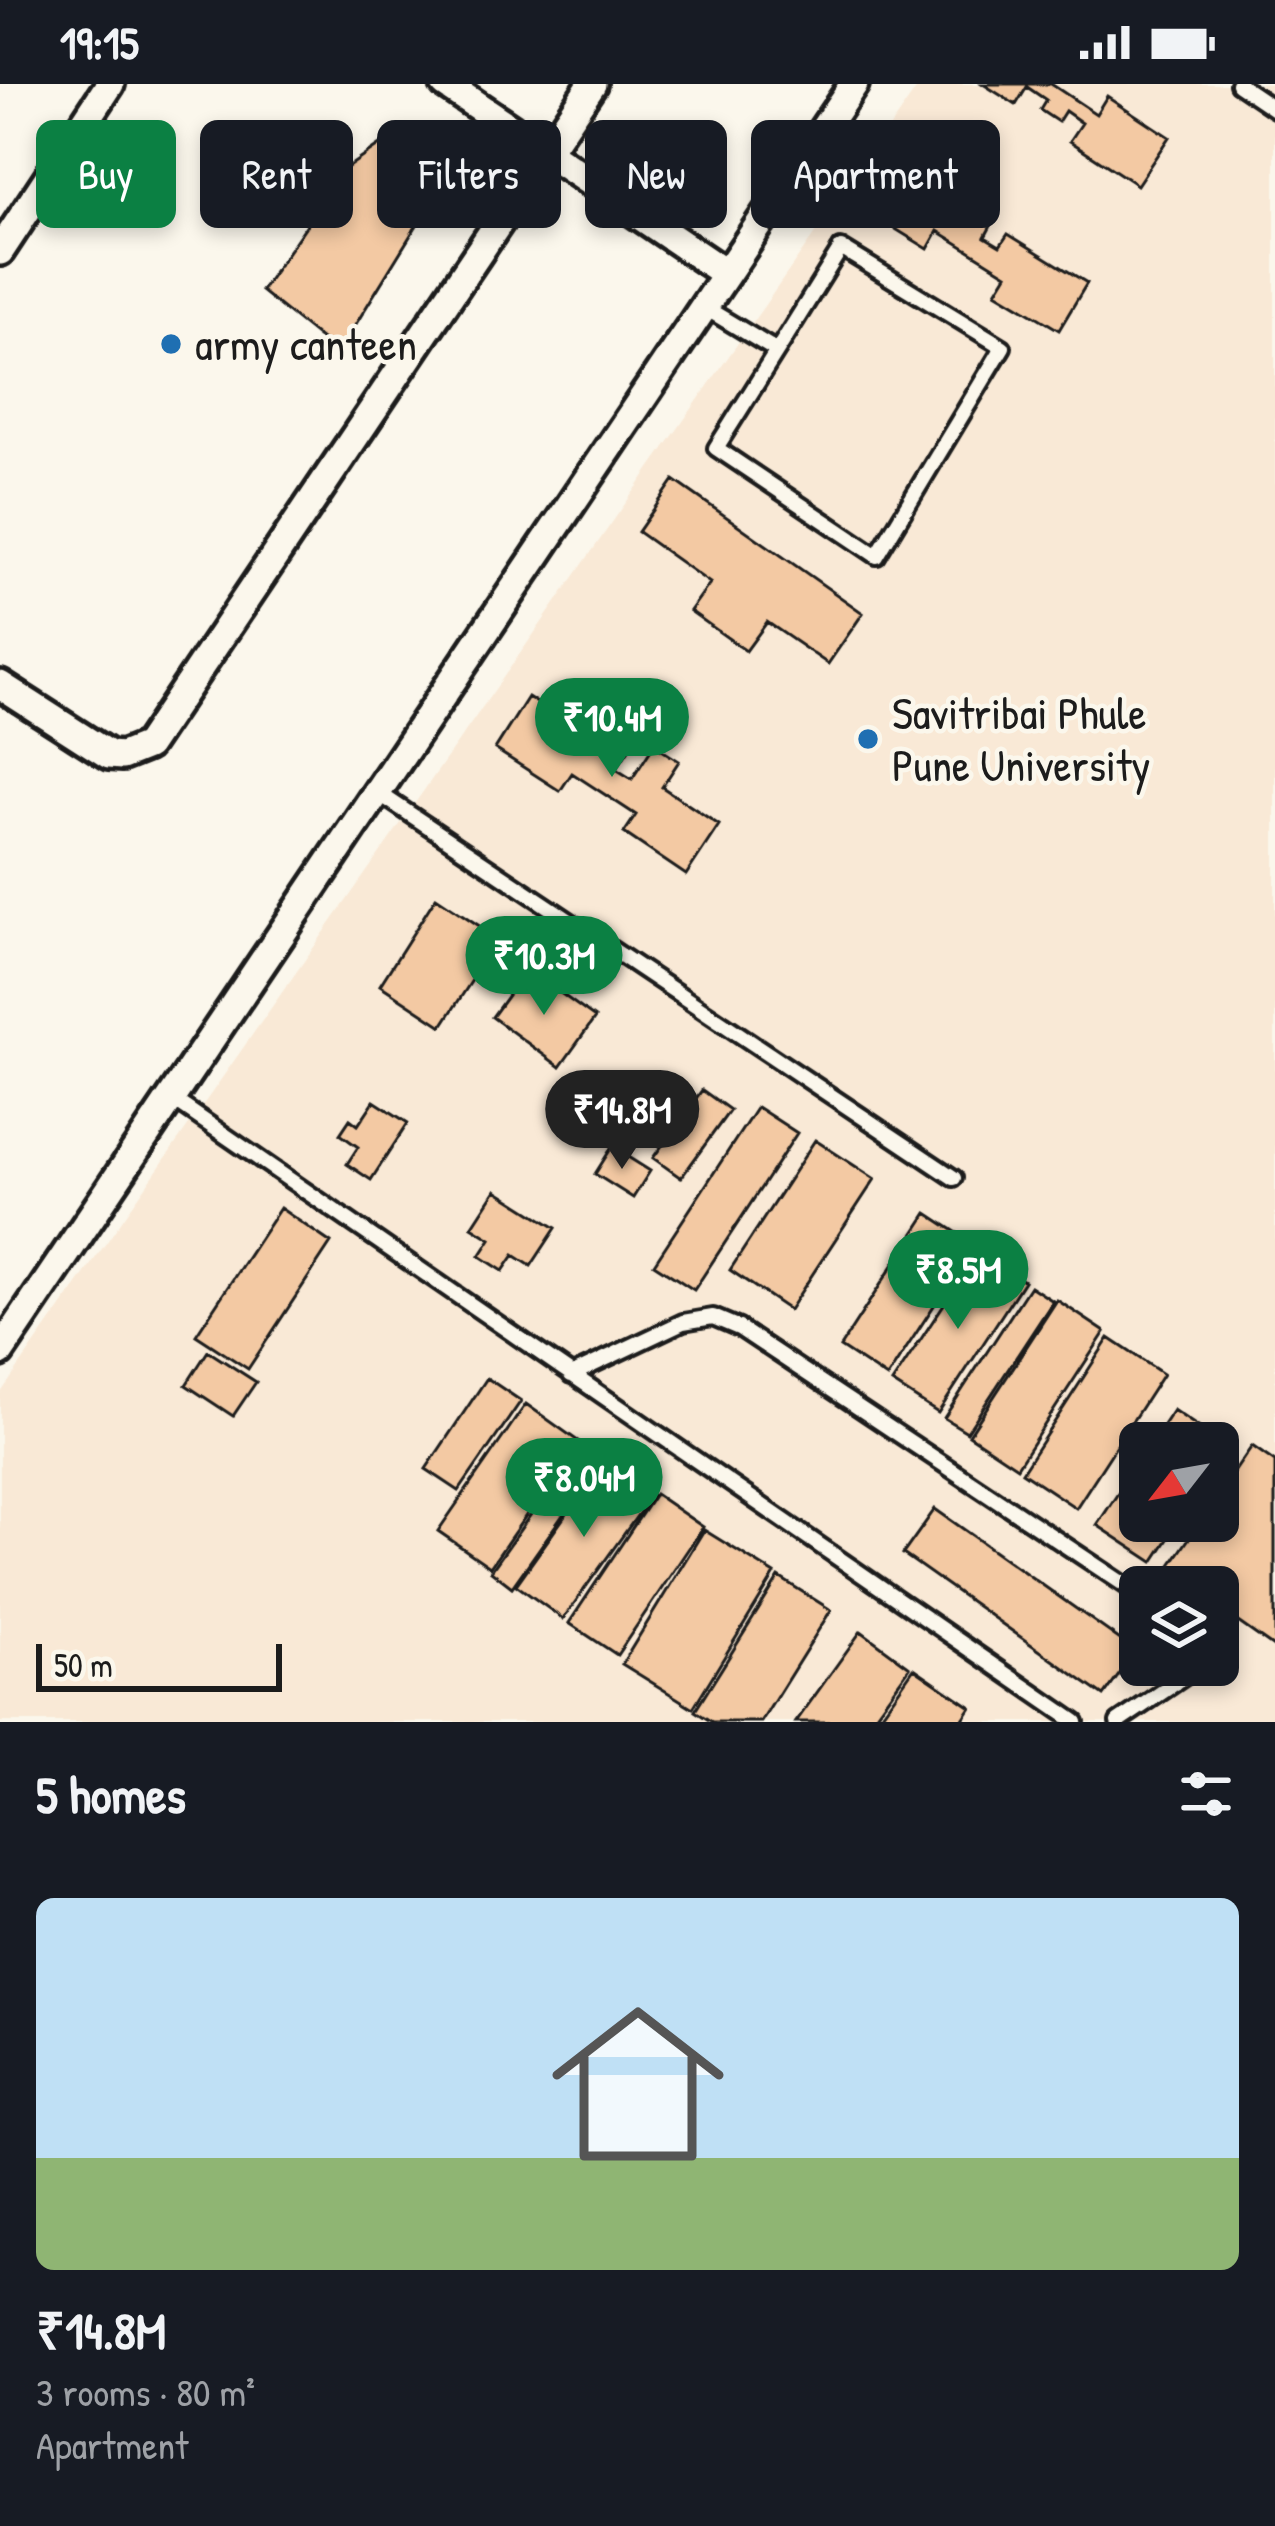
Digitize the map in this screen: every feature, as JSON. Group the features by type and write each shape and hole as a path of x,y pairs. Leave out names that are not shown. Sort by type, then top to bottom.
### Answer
{"street":[{"path":"0,251 110,84"},
{"path":"445,84 498,120"},
{"path":"561,132 592,84"},
{"path":"0,1352 854,84"},
{"path":"561,162 726,274"},
{"path":"0,685 109,755 122,756 147,746 496,228"}],"lane":[{"path":"1238,84 1275,110"},
{"path":"841,248 1003,347 877,556 716,448 776,351 841,248"},
{"path":"704,307 776,351"},
{"path":"377,792 954,1178"},
{"path":"172,1098 1076,1722"},
{"path":"571,1376 683,1322 713,1317 739,1328 1119,1580"},
{"path":"1118,1722 1171,1686"}],"shaded area":[{"name":"Savitribai Phule Pune University","path":"920,84 1275,84 1275,1722 0,1722 0,1394 819,228 1000,228 1000,120 895,120"}],"building":[{"path":"983,84 1051,84 1096,114 1107,96 1169,137 1137,185 1070,141 1082,123 1065,111 1058,122 1040,110 1046,100 1027,87 1016,105"},
{"path":"377,147 377,228 415,228 338,353 261,291 304,228 353,228 353,163"},
{"path":"894,228 990,228 985,237 1000,246 1008,234 1087,283 1059,330 996,292 1007,274 938,231 928,249"},
{"path":"674,480 863,613 828,664 767,622 746,651 690,611 710,583 638,532"},
{"path":"528,697 601,745 616,720 639,735 616,769 632,779 654,745 679,761 662,787 719,825 686,875 624,833 636,815 572,773 560,791 495,749"},
{"path":"436,897 499,939 442,1026 380,985"},
{"path":"527,969 595,1018 560,1067 492,1017"},
{"path":"702,1090 730,1110 681,1178 653,1158"},
{"path":"374,1101 408,1123 371,1180 347,1164 358,1147 340,1134 350,1119 358,1125"},
{"path":"757,1107 797,1133 694,1290 654,1264"},
{"path":"815,1140 875,1179 789,1310 730,1270"},
{"path":"612,1147 650,1171 633,1198 595,1174"},
{"path":"496,1190 556,1228 531,1266 514,1255 503,1271 480,1256 491,1239 472,1227"},
{"path":"280,1208 331,1243 248,1369 196,1335"},
{"path":"927,1213 974,1244 887,1378 840,1347"},
{"path":"979,1251 1024,1281 938,1413 892,1383"},
{"path":"1030,1286 1053,1301 967,1432 944,1418"},
{"path":"1057,1300 1105,1332 1017,1467 969,1435"},
{"path":"1109,1338 1163,1374 1132,1422 1119,1422 1119,1442 1076,1508 1022,1472"},
{"path":"208,1351 256,1382 233,1416 186,1385"},
{"path":"487,1378 521,1401 459,1491 426,1469"},
{"path":"526,1404 578,1441 490,1567 438,1531"},
{"path":"1173,1410 1191,1422 1165,1422"},
{"path":"1252,1446 1275,1462 1275,1648 1239,1623 1239,1566 1170,1566 1187,1542 1239,1542 1239,1465"},
{"path":"572,1456 594,1471 512,1587 491,1571"},
{"path":"604,1461 652,1495 563,1619 516,1585"},
{"path":"1119,1492 1119,1540 1097,1525"},
{"path":"655,1494 703,1527 617,1655 569,1623"},
{"path":"935,1509 1119,1639 1119,1675 1104,1696 903,1554"},
{"path":"704,1530 775,1574 693,1708 622,1664"},
{"path":"1123,1542 1166,1542 1153,1562"},
{"path":"779,1577 831,1610 761,1722 712,1722 695,1711"},
{"path":"861,1631 910,1667 870,1722 796,1722"},
{"path":"914,1668 971,1707 961,1722 876,1722"}],"place":[{"name":"army canteen","path":"171,344"},
{"name":"Savitribai Phule Pune University","path":"868,739"}]}
